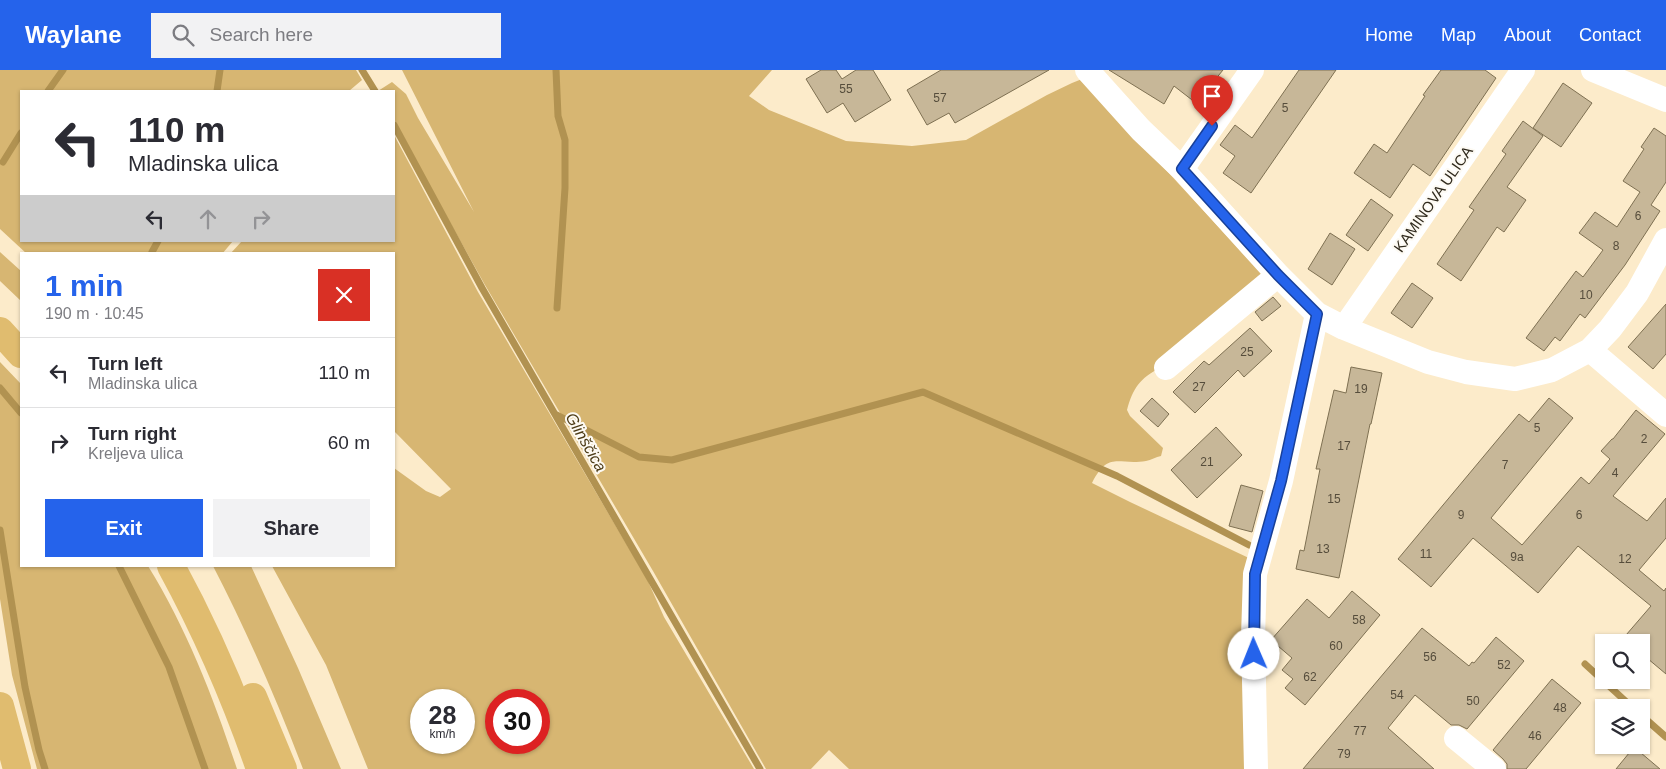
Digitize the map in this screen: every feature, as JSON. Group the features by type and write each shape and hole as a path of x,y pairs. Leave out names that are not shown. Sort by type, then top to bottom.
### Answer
{"highway":[{"path":"0,331 20,353"},
{"path":"172,567 192,604 225,676 260,769"},
{"path":"192,604 216,624 233,646 283,769"},
{"path":"0,706 17,769"}],"street":[{"path":"1087,70 1141,130 1182,169 1278,275 1317,314 1344,328 1428,362 1466,372 1515,379 1552,370 1590,350 1610,329 1637,293 1666,240"},
{"path":"1182,169 1252,70"},
{"name":"KAMINOVA ULICA","path":"1344,328 1523,70"},
{"path":"1594,70 1666,100"},
{"path":"1166,368 1278,275"},
{"path":"1263,765 1253,637 1255,574 1281,481 1317,314"},
{"path":"1590,350 1666,415"},
{"path":"1456,738 1494,769"}],"shaded area":[{"path":"0,70 356,70 362,80 350,90 20,90 20,242 232,242 224,252 25,252 0,229"},
{"path":"402,70 772,70 749,96 769,110 846,141 912,146 966,140 1047,95 1082,79 1262,274 1160,368 1138,384 1127,410 1130,416 1163,448 1161,456 1146,461 1109,463 1098,473 1092,483 1251,559 1248,769 849,769 829,750 811,769 766,769 443,210 395,121 395,90 380,90 392,82 406,94 418,118 474,212"},
{"path":"395,137 478,292 647,579 664,617 754,769 368,769 326,665 273,567 395,567 395,469 426,491 440,497 451,489 395,432 395,252 232,252 241,242 395,242"},
{"path":"0,252 20,270 20,300 0,281"},
{"path":"0,362 20,383 20,567 149,567 187,639 219,717 237,769 37,769 12,675 0,599"},
{"path":"214,567 251,567 298,668 341,769 303,769 283,717 238,616"}],"building":[{"path":"821,70 836,70 842,79 856,70 873,70 891,100 855,122 843,103 827,113 806,79"},
{"path":"941,70 1049,70 955,123 949,113 927,125 907,90"},
{"path":"1109,70 1223,70 1196,103 1174,86 1164,104"},
{"path":"1299,70 1336,70 1251,193 1223,173 1235,156 1220,145 1235,125 1252,138"},
{"path":"1441,70 1485,70 1496,78 1430,176 1413,164 1390,198 1354,173 1374,144 1387,153"},
{"path":"1563,83 1592,103 1561,147 1533,128"},
{"path":"1523,121 1543,136 1507,187 1526,200 1504,232 1497,227 1461,281 1437,264 1474,210 1469,207 1506,154 1502,151"},
{"path":"1654,128 1666,136 1666,182 1651,205 1660,211 1625,265 1585,318 1580,314 1560,341 1555,337 1544,351 1526,338 1576,271 1583,277 1603,250 1579,233 1595,212 1617,227 1640,192 1623,181 1644,149 1641,147"},
{"path":"1371,199 1393,215 1368,251 1346,235"},
{"path":"1330,233 1355,249 1332,285 1308,269"},
{"path":"1412,283 1433,298 1412,328 1391,313"},
{"path":"1273,297 1281,306 1262,321 1255,312"},
{"path":"1666,304 1666,354 1653,369 1628,347"},
{"path":"1250,328 1272,351 1244,377 1238,370 1195,413 1173,392 1204,361 1209,365"},
{"path":"1351,367 1382,373 1339,578 1296,569 1300,550 1304,551 1320,469 1316,469 1334,390 1346,393"},
{"path":"1152,398 1169,414 1158,427 1140,411"},
{"path":"1549,398 1573,418 1491,518 1522,545 1581,477 1589,484 1610,459 1601,451 1636,410 1665,434 1613,496 1647,521 1666,498 1666,538 1639,570 1664,591 1666,588 1666,674 1650,661 1650,634 1627,634 1651,606 1578,546 1538,593 1473,538 1431,587 1398,559 1519,414 1529,422"},
{"path":"1216,427 1242,455 1197,498 1171,470"},
{"path":"1241,485 1263,491 1252,532 1229,526"},
{"path":"1352,591 1380,615 1305,705 1285,688 1293,679 1282,670 1292,658 1271,640 1307,599 1329,618"},
{"path":"1422,628 1469,666 1472,662 1474,663 1496,637 1524,661 1467,729 1459,725 1451,725 1415,695 1388,728 1434,769 1303,769"},
{"path":"1552,679 1581,703 1526,769 1507,769 1507,764 1493,750"},
{"path":"1628,754 1642,754 1660,769 1616,769"}],"waterway":[{"path":"49,90 63,70"},
{"path":"217,90 220,70"},
{"name":"Glinščica","path":"362,70 374,90"},
{"path":"556,70 558,116 565,140 565,188 557,308"},
{"name":"Glinščica","path":"395,127 482,288 760,769"},
{"path":"3,162 20,135"},
{"path":"152,252 157,242"},
{"path":"0,388 20,412"},
{"path":"555,414 639,457 672,460 923,392 1117,476 1249,545"},
{"path":"0,530 25,687 45,769"},
{"path":"119,567 169,667 205,769"},
{"path":"1585,664 1623,699"},
{"path":"1650,723 1666,737"}],"route":[{"path":"1212,126 1182,169 1278,275 1317,314 1281,481 1255,574 1254,654"}]}
